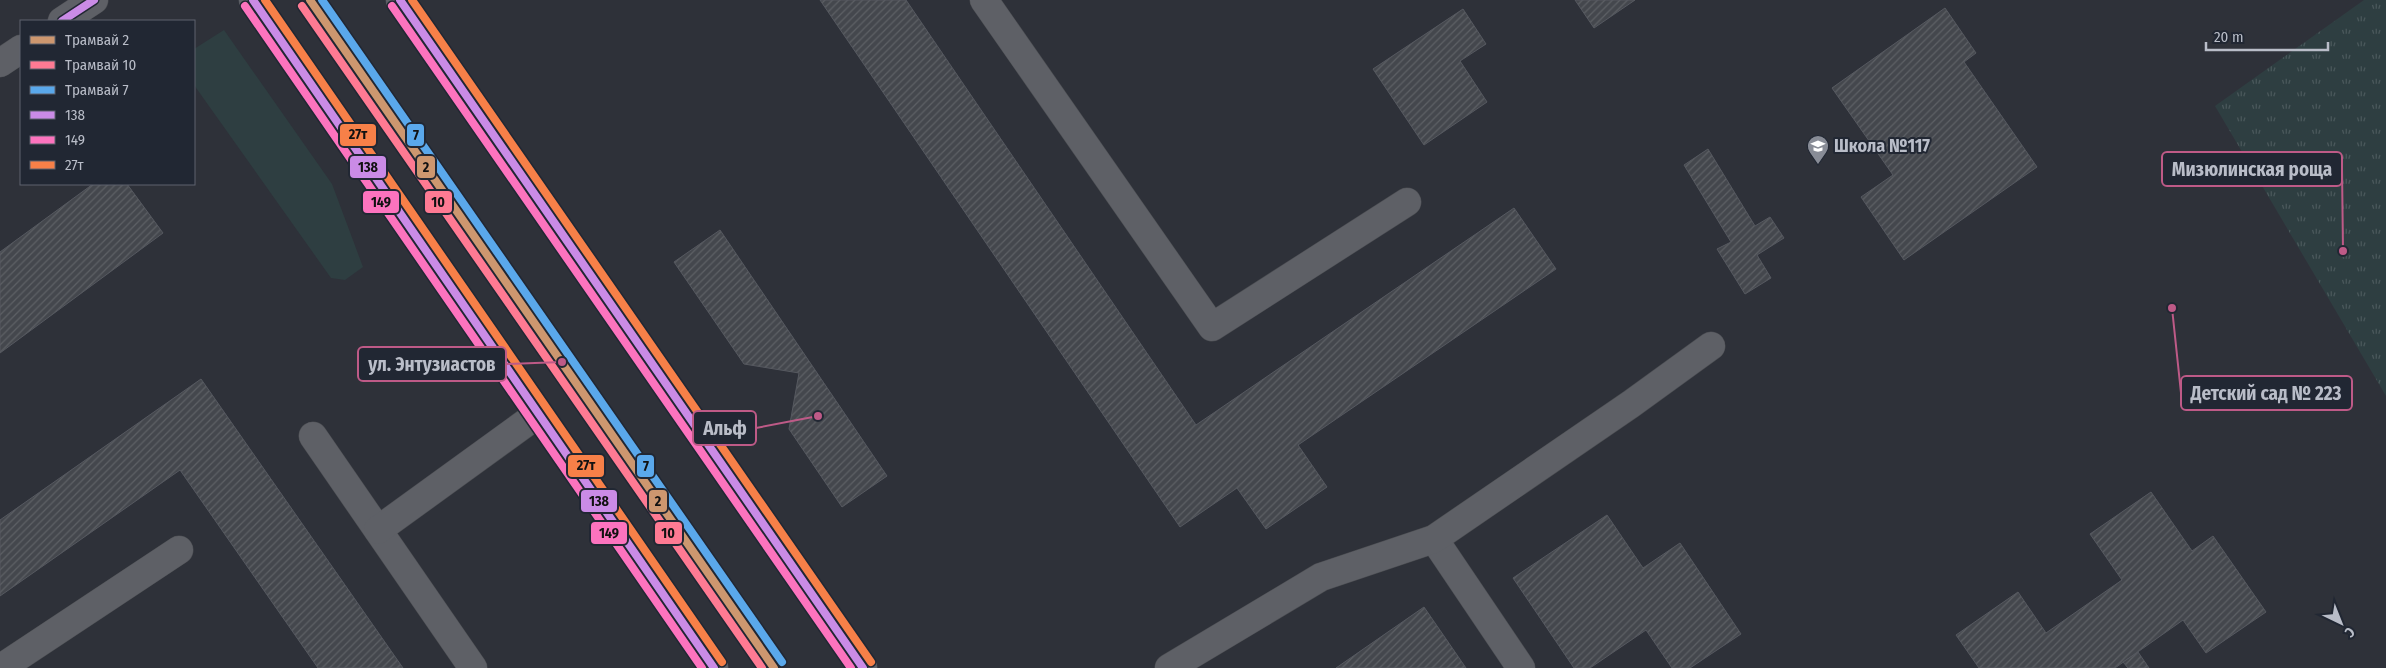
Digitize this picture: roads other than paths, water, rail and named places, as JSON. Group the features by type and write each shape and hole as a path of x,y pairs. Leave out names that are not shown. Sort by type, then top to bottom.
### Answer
{"main road":[{"path":"253,0 714,668"},
{"path":"400,0 864,668"}],"street":[{"path":"984,0 1212,328 1407,202"},
{"path":"0,63 20,50"},
{"path":"1169,668 1321,577 1434,539 1631,404 1711,346"},
{"path":"378,530 538,414"},
{"path":"313,436 472,668"},
{"path":"1434,539 1521,668"},
{"path":"0,668 179,550"}],"tram line":[{"name":"2","path":"310,0 774,668"},
{"name":"7","path":"322,0 782,662"},
{"name":"10","path":"302,6 762,668"}],"place":[{"name":"Школа №117","path":"1818,165"},
{"name":"Мизюлинская роща","path":"2343,251"},
{"name":"Детский сад № 223","path":"2172,308"},
{"name":"ул. Энтузиастов","path":"562,362"},
{"name":"Альф","path":"818,416"}]}
